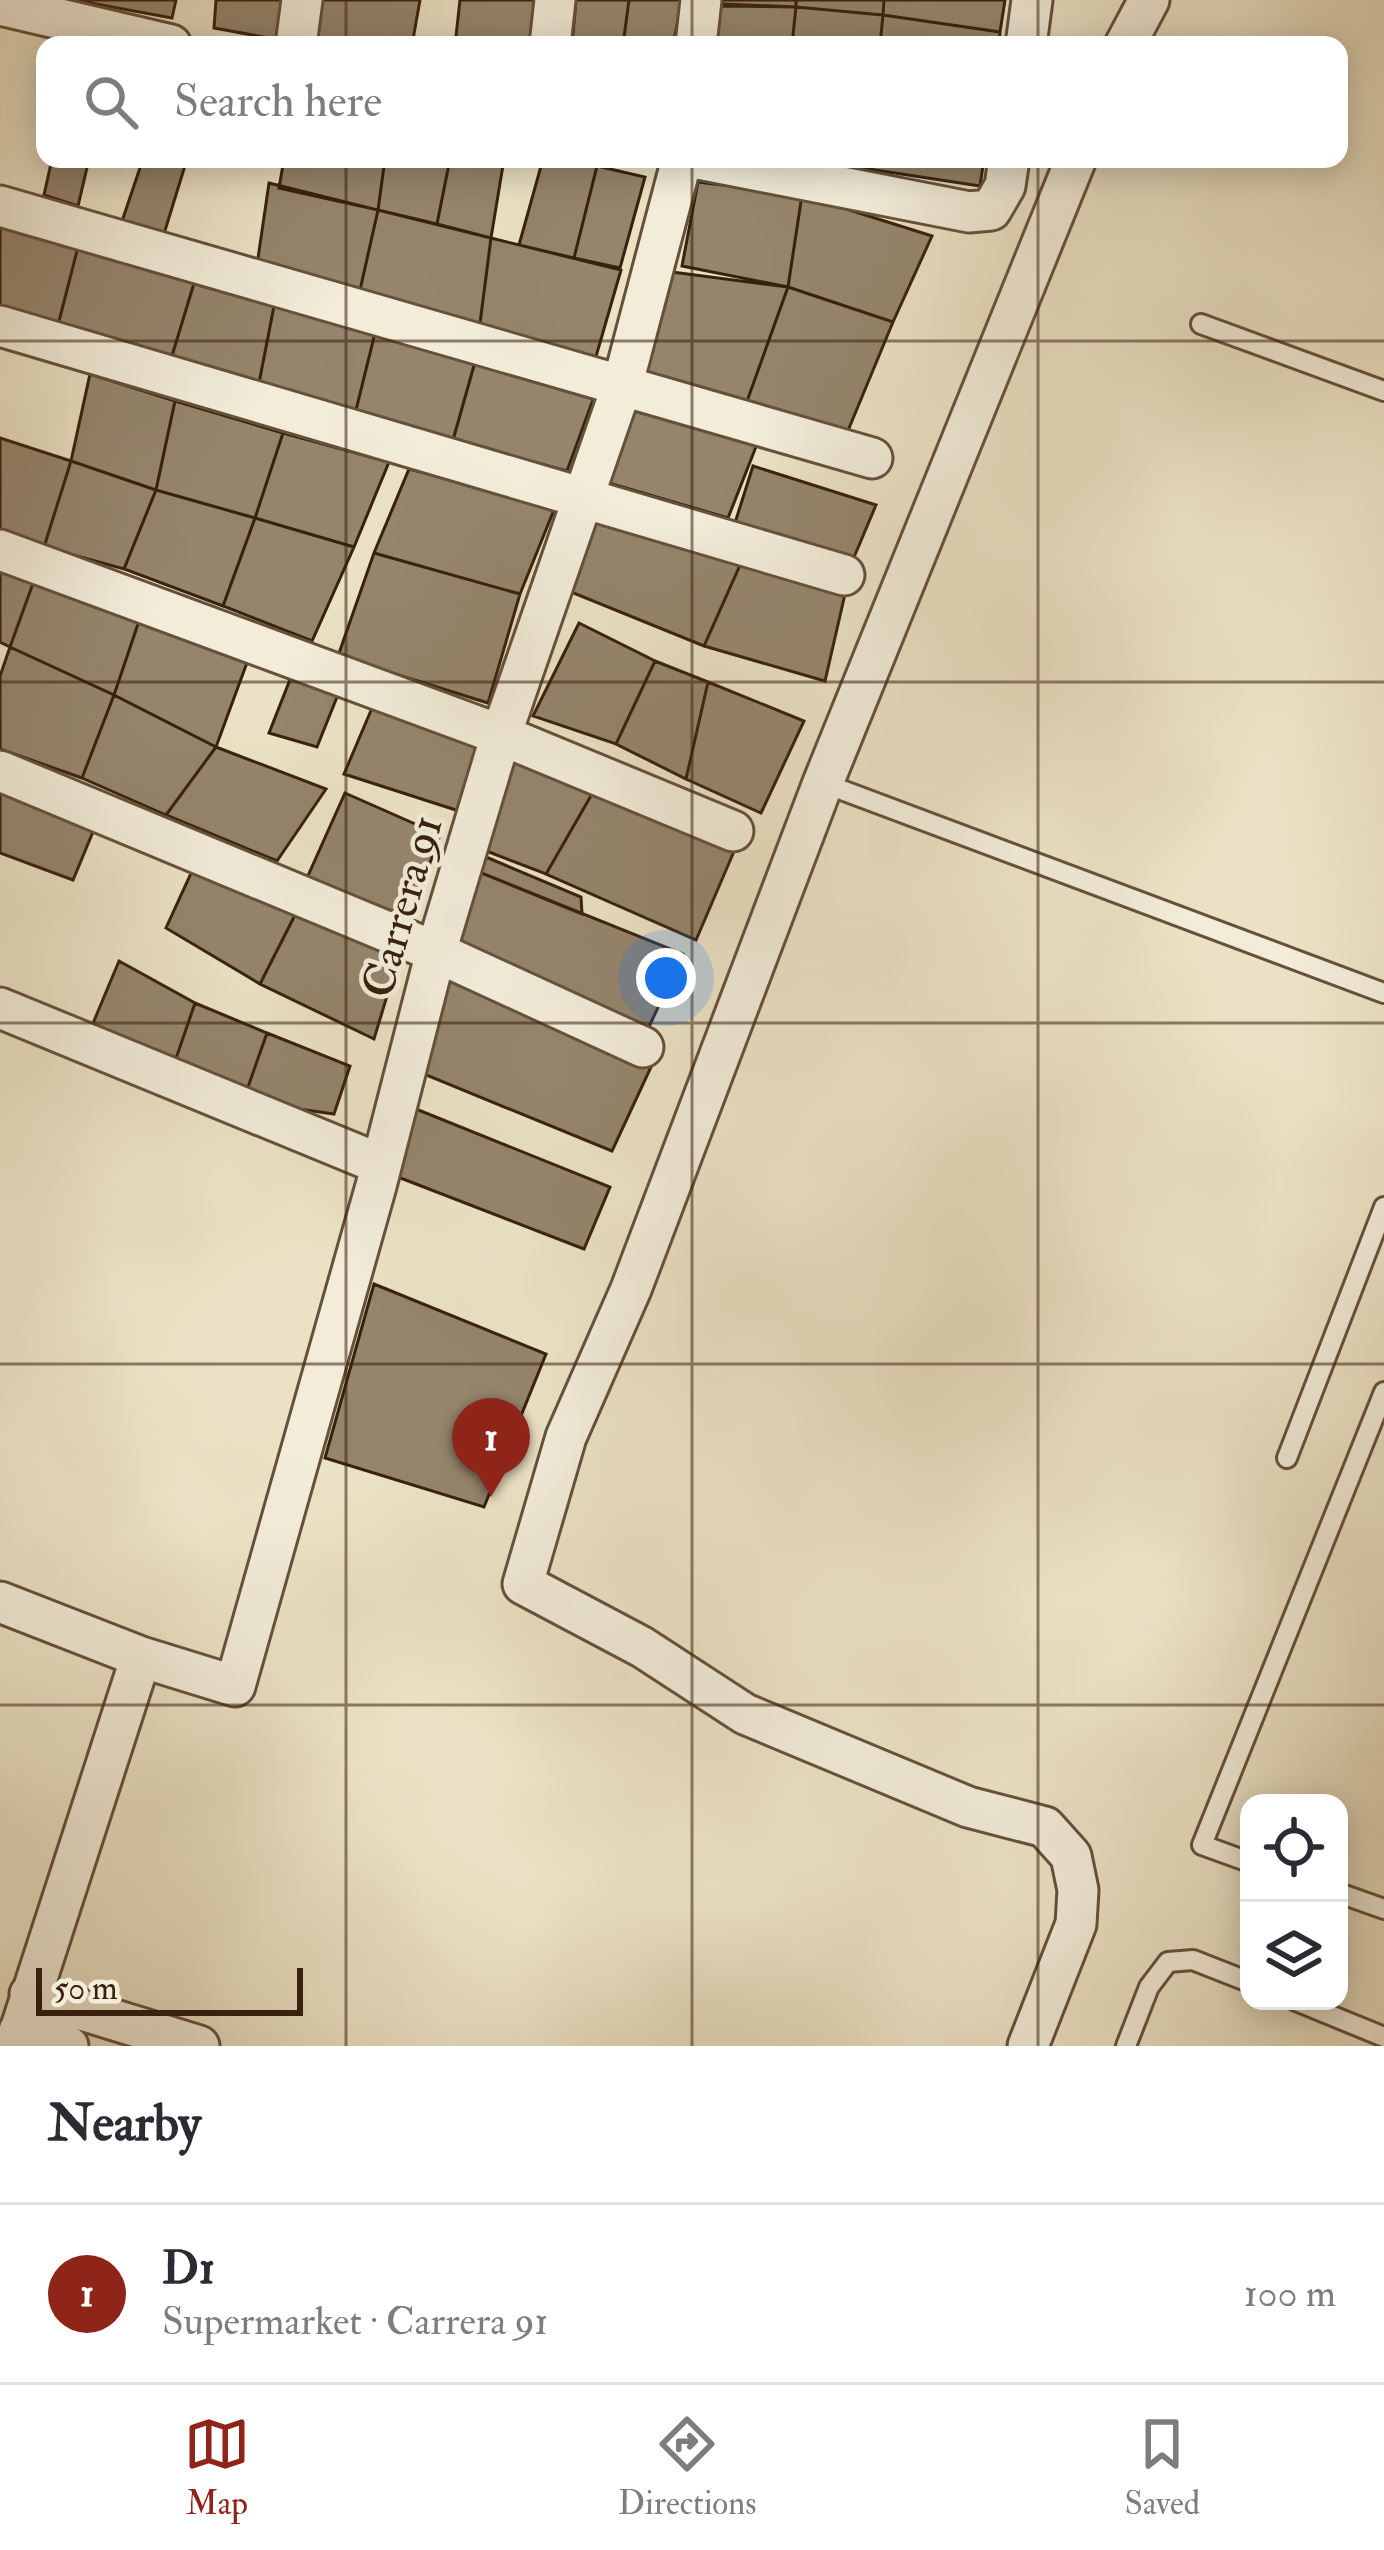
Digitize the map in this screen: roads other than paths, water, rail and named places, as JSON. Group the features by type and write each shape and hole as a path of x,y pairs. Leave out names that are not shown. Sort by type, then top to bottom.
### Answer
{"street":[{"path":"297,36 302,0"},
{"path":"551,36 555,0"},
{"path":"697,36 701,0"},
{"path":"1027,36 1032,0"},
{"path":"1130,36 1149,0"},
{"path":"0,5 133,36"},
{"name":"Carrera 91","path":"141,1657 235,1686 436,952 501,735 623,383 680,168"},
{"path":"745,168 969,212 991,210 1005,186 1008,168"},
{"path":"1028,2046 1076,1924 1078,1890 1071,1856 1045,1827 968,1807 745,1714 642,1648 523,1584 566,1437 631,1289 823,783 1072,168"},
{"path":"0,206 872,458"},
{"path":"0,326 844,575"},
{"path":"0,550 501,735 733,831"},
{"path":"0,771 436,952 643,1047"},
{"path":"0,1009 380,1164"},
{"path":"0,1601 141,1657 21,2024"},
{"path":"21,2024 68,2046"},
{"path":"21,2024 199,2046"}],"lane":[{"path":"1202,324 1384,391"},
{"path":"823,783 1384,993"},
{"path":"1287,1458 1384,1207"},
{"path":"1240,1859 1202,1846 1384,1392"},
{"path":"1348,1896 1384,1909"},
{"path":"1126,2046 1149,1987 1168,1962 1193,1960 1240,1978"},
{"path":"1319,2010 1384,2036"}],"place":[{"name":"D1","path":"491,1497"}]}
